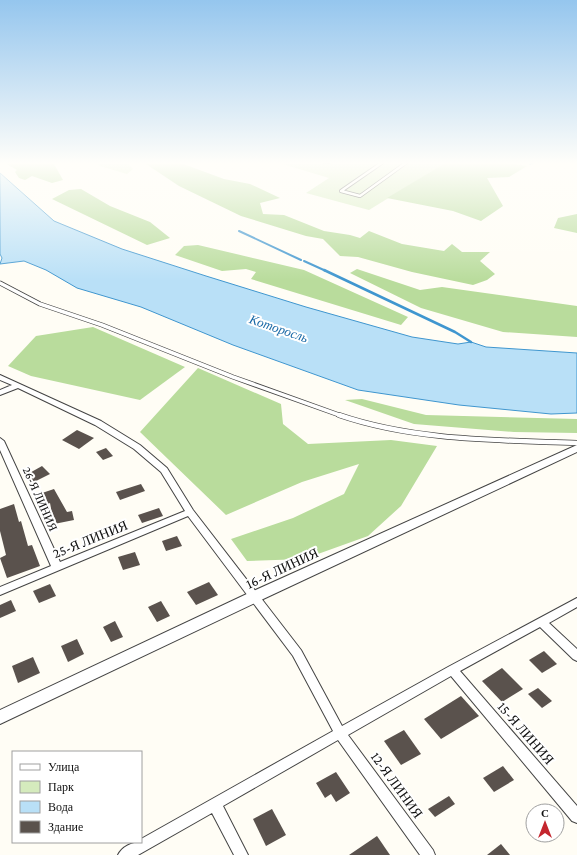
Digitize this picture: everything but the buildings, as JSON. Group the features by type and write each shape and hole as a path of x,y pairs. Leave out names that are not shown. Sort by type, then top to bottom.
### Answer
{"street":[{"name":"12-Я ЛИНИЯ","path":"0,377 98,423 137,448 164,470 190,512 256,596 298,653 340,733 428,855"},
{"path":"0,393 17,386"},
{"name":"26-Я ЛИНИЯ","path":"0,441 57,567"},
{"name":"16-Я ЛИНИЯ","path":"0,717 256,596 577,448"},
{"name":"25-Я ЛИНИЯ","path":"0,591 190,512"},
{"path":"126,855 452,670 577,602"},
{"path":"541,622 577,656"},
{"name":"15-Я ЛИНИЯ","path":"452,670 577,816"},
{"path":"215,804 242,855"}],"lane":[{"path":"0,283 40,304 129,336 233,377 369,425 464,439 577,443"}],"green space":[{"path":"58,202 103,202 150,222 170,238 147,245"},
{"path":"212,202 264,202 260,203 263,214 284,215 324,231 360,238 369,231 402,244 444,251 452,244 462,252 490,252 480,261 495,274 487,280 473,285 412,272 358,257 340,256 323,239 306,236 241,216"},
{"path":"339,202 382,202 369,210"},
{"path":"407,202 501,202 503,206 481,221 453,211"},
{"path":"577,214 577,233 554,228 558,218"},
{"path":"198,245 304,270 408,317 401,325 251,279 256,272 246,269 222,271 175,255 184,246"},
{"path":"357,269 420,290 442,287 577,306 577,337 503,332 421,308 350,273"},
{"path":"93,327 185,367 140,400 31,376 8,366 36,336"},
{"path":"198,368 281,404 283,424 308,444 391,440 437,446 401,506 368,536 304,559 247,561 231,539 293,518 344,494 359,464 302,482 226,515 140,432"},
{"path":"362,399 426,415 577,419 577,433 514,432 414,424 345,400"}],"water":[{"name":"Которосль","path":"0,202 33,202 54,221 122,249 306,307 412,337 458,344 471,342 486,347 577,353 577,413 551,414 459,405 358,390 233,345 141,307 77,288 46,270 24,261 0,264 2,258 0,254"}],"waterway":[{"path":"239,231 301,260"},
{"path":"304,261 326,271"},
{"path":"324,270 455,332 471,342"}]}
